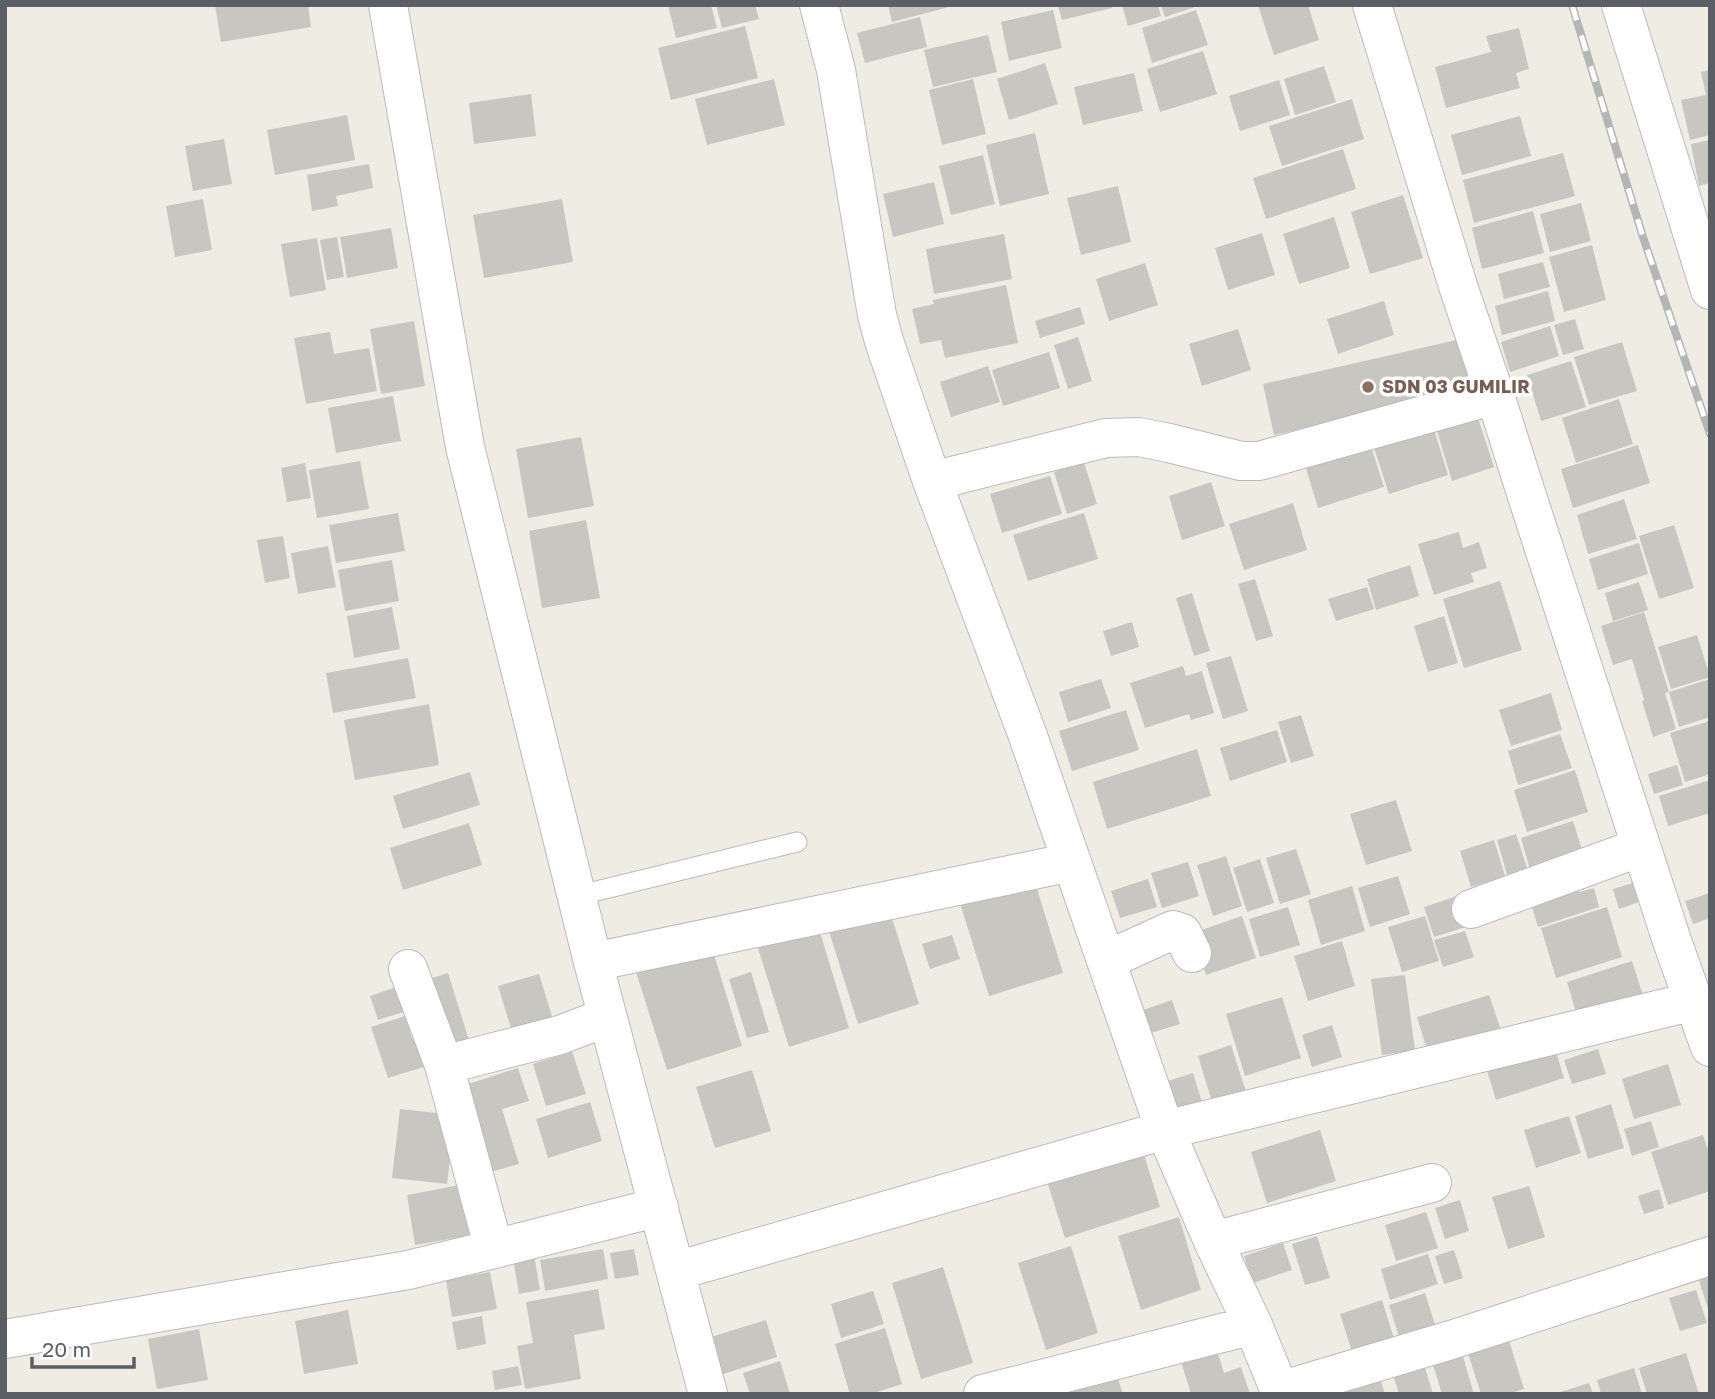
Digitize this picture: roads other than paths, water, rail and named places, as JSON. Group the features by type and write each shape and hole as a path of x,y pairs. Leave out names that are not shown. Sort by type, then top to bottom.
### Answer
{"street":[{"path":"388,5 465,447 607,1017 708,1394"},
{"path":"819,5 836,70 877,315 884,341 932,481 1028,736 1165,1130 1281,1392 1710,1256"},
{"path":"1372,5 1458,286 1496,394 1672,941 1710,1047"},
{"path":"1621,5 1699,214 1710,290"},
{"path":"932,481 1106,438 1139,438 1241,461 1259,461 1496,394"},
{"path":"1471,909 1641,847"},
{"path":"593,962 1072,862"},
{"path":"1107,960 1173,930 1182,933 1192,953"},
{"path":"408,969 444,1065 494,1249"},
{"path":"676,1271 1165,1130 1694,1001"},
{"path":"444,1065 560,1035 607,1017"},
{"path":"1213,1241 1432,1183"},
{"path":"5,1339 408,1270 659,1207"},
{"path":"983,1394 1253,1325"}],"lane":[{"path":"576,896 797,842"}],"railway":[{"path":"1572,5 1643,237 1710,434"}],"place":[{"name":"SDN 03 GUMILIR","path":"1368,387"}]}
